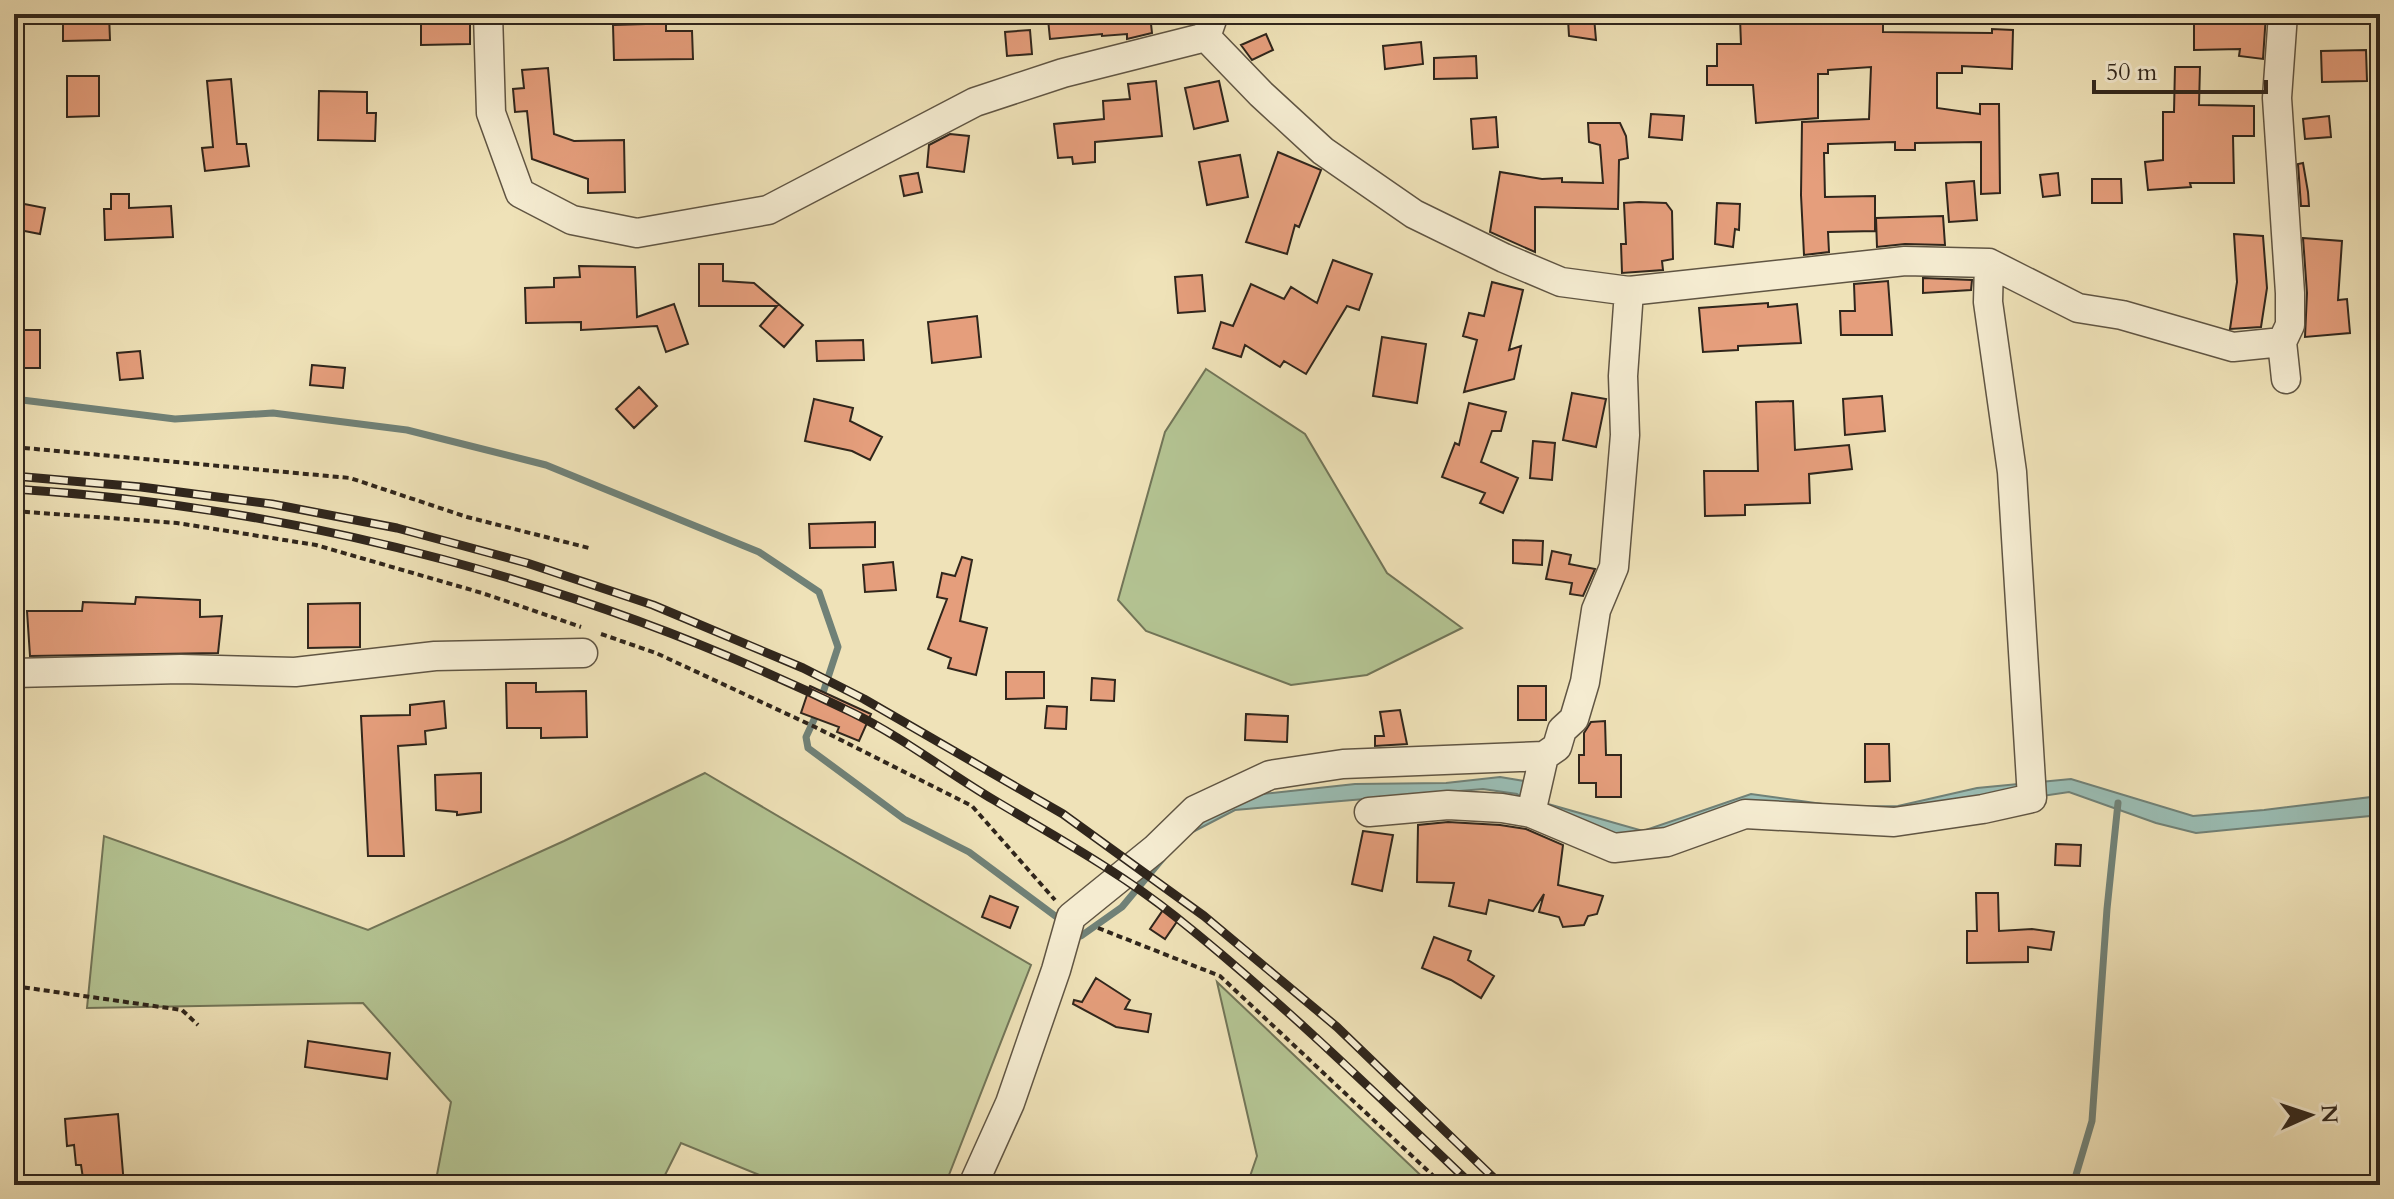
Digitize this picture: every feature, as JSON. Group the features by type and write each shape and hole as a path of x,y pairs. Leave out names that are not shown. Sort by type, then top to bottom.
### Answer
{"street":[{"path":"488,14 491,113 520,193 572,220 637,233 768,210 975,102 1210,26 1261,94 1323,151 1414,214 1561,282 1629,291 1905,261 1989,263 2078,308 2122,315 2233,347 2282,342"},
{"path":"2283,14 2277,114 2290,293 2290,325 2282,342 2286,379"},
{"path":"1369,812 1448,805 1502,808 1531,813 1614,848 1667,842 1745,814 1894,822 1983,809 2032,798 2012,472 1988,302 1989,263"},
{"path":"973,1185 1010,1103 1071,917 1155,849 1195,810 1270,775 1343,764 1544,756 1557,747 1562,730 1574,719 1585,682 1596,610 1614,567 1625,435 1623,376 1629,291"},
{"path":"14,673 181,669 295,672 435,656 583,653"},
{"path":"1531,813 1544,756"}],"path":[{"path":"14,447 350,478 467,517 589,548"},
{"path":"14,511 177,523 316,545 482,593 656,653 815,727 972,806 1071,917 1220,976 1443,1185"},
{"path":"14,986 182,1010 198,1025"}],"green space":[{"path":"1206,369 1305,434 1387,573 1462,628 1367,675 1291,685 1146,631 1118,600 1165,432"},
{"path":"705,773 1031,965 945,1185 784,1185 681,1143 660,1185 435,1185 451,1102 363,1003 87,1008 104,836 368,930"},
{"path":"1217,982 1431,1185 1247,1185 1257,1156"}],"water":[{"path":"1500,777 1524,781 1541,802 1643,831 1751,794 1844,807 1898,806 1977,788 2071,779 2193,816 2380,796 2380,815 2196,833 2156,823 2069,792 1966,807 1840,814 1629,840 1539,811 1517,794 1483,789 1235,810 1183,837 1229,803 1262,794 1355,784 1446,783"}],"building":[{"path":"63,14 109,14 110,40 63,41"},
{"path":"421,14 449,14 449,20 470,20 470,44 421,45"},
{"path":"645,14 666,14 666,31 692,31 693,59 614,60 613,25 645,24"},
{"path":"1101,14 1150,15 1152,33 1127,39 1127,34 1050,39 1048,19"},
{"path":"1883,14 1883,32 1992,33 1992,29 2013,30 2012,69 1962,66 1962,73 1937,73 1937,108 1980,114 1980,104 1999,104 2000,193 1981,194 1981,142 1915,143 1915,150 1895,150 1895,142 1828,144 1828,153 1824,153 1825,197 1875,196 1875,231 1828,232 1829,252 1804,255 1802,122 1869,119 1871,67 1828,70 1828,74 1818,74 1818,118 1756,123 1753,85 1707,85 1707,66 1717,66 1717,44 1741,44 1740,18"},
{"path":"2194,14 2266,14 2263,59 2239,56 2240,49 2194,50"},
{"path":"1594,17 1596,40 1569,36 1568,19"},
{"path":"1030,30 1032,54 1007,56 1005,32"},
{"path":"1266,34 1273,50 1252,60 1241,45"},
{"path":"1421,42 1423,64 1385,69 1383,46"},
{"path":"2366,50 2367,81 2322,82 2321,51"},
{"path":"1476,56 1477,78 1434,79 1434,58"},
{"path":"2175,67 2200,67 2199,105 2254,106 2254,136 2233,136 2234,183 2190,183 2191,187 2148,190 2145,162 2163,160 2163,112 2174,112"},
{"path":"548,68 554,134 574,141 624,140 625,192 588,193 588,179 532,159 527,111 515,112 513,89 524,88 522,70"},
{"path":"67,76 99,76 99,116 67,117"},
{"path":"231,79 237,144 246,144 249,166 205,171 202,148 213,147 207,81"},
{"path":"1156,81 1162,136 1095,142 1095,162 1073,164 1072,157 1058,158 1054,124 1104,119 1103,101 1130,99 1128,84"},
{"path":"1219,81 1228,121 1194,129 1185,88"},
{"path":"319,91 367,92 367,113 376,113 375,141 318,140"},
{"path":"1651,114 1684,116 1682,140 1649,137"},
{"path":"2329,116 2331,137 2305,139 2303,119"},
{"path":"1496,117 1498,147 1473,149 1471,119"},
{"path":"1588,123 1620,123 1626,136 1628,158 1619,160 1618,209 1535,207 1535,252 1490,232 1500,172 1542,179 1562,178 1562,182 1603,183 1600,145 1589,142"},
{"path":"950,134 969,136 964,172 927,167 929,145"},
{"path":"1278,152 1321,170 1299,227 1295,225 1287,254 1246,242"},
{"path":"1240,155 1248,197 1207,205 1199,162"},
{"path":"2303,163 2309,206 2301,206 2298,164"},
{"path":"918,173 922,192 904,196 900,176"},
{"path":"2058,173 2060,195 2043,197 2040,175"},
{"path":"2092,179 2121,179 2122,203 2092,203"},
{"path":"1974,181 1977,220 1949,222 1946,183"},
{"path":"111,194 129,194 129,208 171,206 173,237 105,240 104,209 111,209"},
{"path":"14,202 45,208 40,234 14,229"},
{"path":"1624,203 1666,203 1672,211 1673,259 1662,261 1663,270 1622,273 1621,244 1626,244"},
{"path":"1717,203 1740,204 1739,230 1735,229 1733,247 1715,244"},
{"path":"1943,216 1945,245 1877,247 1876,218"},
{"path":"2234,234 2263,236 2267,288 2261,327 2230,329 2237,282"},
{"path":"2303,238 2342,241 2338,300 2347,299 2350,333 2305,337 2307,293"},
{"path":"1333,260 1372,274 1359,310 1347,306 1306,374 1284,361 1280,367 1245,345 1241,357 1213,348 1221,322 1233,326 1251,284 1284,299 1291,287 1317,303"},
{"path":"699,264 723,264 723,281 754,283 803,325 784,347 760,326 777,306 699,306"},
{"path":"579,266 635,267 637,317 674,304 688,344 666,352 657,326 581,330 581,322 526,323 525,288 554,287 554,278 580,277"},
{"path":"1202,275 1205,311 1178,313 1175,277"},
{"path":"1923,278 1972,280 1971,290 1923,293"},
{"path":"1888,281 1892,335 1841,335 1840,311 1855,311 1854,284"},
{"path":"1492,282 1523,290 1509,350 1521,346 1514,379 1464,392 1477,340 1463,336 1469,313 1484,316"},
{"path":"1768,303 1768,307 1797,304 1801,343 1738,346 1738,350 1703,352 1699,308"},
{"path":"977,316 981,357 932,363 928,322"},
{"path":"14,330 40,330 40,368 14,368"},
{"path":"1382,337 1426,344 1417,403 1373,396"},
{"path":"863,340 864,360 817,361 816,341"},
{"path":"140,351 143,378 120,380 117,353"},
{"path":"312,365 345,368 343,388 310,385"},
{"path":"639,387 657,406 634,428 616,409"},
{"path":"1572,393 1606,399 1596,447 1563,440"},
{"path":"1882,396 1885,431 1845,435 1843,399"},
{"path":"814,399 853,408 850,421 882,437 870,460 852,451 805,441"},
{"path":"1793,401 1795,450 1849,445 1852,469 1809,474 1810,503 1745,505 1745,515 1705,516 1704,471 1758,471 1756,402"},
{"path":"1469,403 1506,412 1501,431 1492,431 1481,462 1518,478 1503,513 1480,503 1485,493 1442,477 1455,443 1459,445"},
{"path":"1533,441 1555,443 1552,480 1530,478"},
{"path":"875,522 875,547 810,548 809,524"},
{"path":"1513,540 1543,541 1542,565 1513,563"},
{"path":"1552,551 1571,555 1569,564 1595,569 1583,596 1570,594 1572,583 1546,579"},
{"path":"962,557 972,560 960,621 987,628 976,675 948,668 951,658 928,649 947,599 937,597 942,573 955,576"},
{"path":"893,562 896,590 865,592 863,565"},
{"path":"136,597 200,600 200,617 222,616 218,653 30,656 27,611 82,611 83,602 135,604"},
{"path":"360,603 360,647 308,648 308,604"},
{"path":"1006,672 1044,672 1044,698 1006,699"},
{"path":"1092,678 1115,680 1114,701 1091,700"},
{"path":"506,683 536,683 536,692 586,691 587,737 541,738 541,728 507,728"},
{"path":"810,686 871,714 859,741 837,732 839,727 801,713"},
{"path":"1518,686 1546,686 1546,720 1518,720"},
{"path":"444,701 446,728 425,731 426,744 398,746 404,856 368,856 361,716 410,715 410,705"},
{"path":"1047,706 1067,707 1066,729 1045,728"},
{"path":"1400,710 1407,744 1375,746 1375,736 1384,736 1380,712"},
{"path":"1246,714 1288,716 1287,742 1245,740"},
{"path":"1605,721 1606,755 1621,755 1621,797 1596,797 1596,783 1579,783 1579,755 1584,755 1584,733 1591,722"},
{"path":"1865,744 1889,744 1890,781 1865,782"},
{"path":"481,773 481,812 457,815 457,812 436,810 435,775"},
{"path":"1448,822 1526,829 1563,845 1558,885 1603,896 1597,914 1588,916 1584,925 1563,927 1559,917 1539,912 1544,894 1533,911 1489,900 1486,914 1449,906 1454,883 1417,882 1418,825"},
{"path":"1363,831 1393,835 1382,891 1352,884"},
{"path":"2056,844 2081,845 2080,866 2055,865"},
{"path":"1976,893 1998,893 1999,931 2032,929 2054,932 2051,950 2028,947 2028,962 1967,963 1967,931 1977,931"},
{"path":"990,896 1018,907 1010,928 982,917"},
{"path":"1163,910 1178,920 1165,939 1150,929"},
{"path":"1434,937 1471,951 1468,960 1494,976 1481,998 1451,980 1422,968"},
{"path":"1096,978 1130,1000 1125,1009 1151,1014 1148,1032 1116,1027 1073,1004 1074,1000 1082,1002"},
{"path":"308,1041 390,1053 387,1079 305,1067"},
{"path":"118,1114 124,1185 84,1185 81,1165 76,1165 74,1145 67,1146 65,1119"}],"waterway":[{"path":"14,399 175,419 273,413 407,430 546,465 759,552 819,592 838,647 821,699"},
{"path":"818,711 806,737 808,748 904,819 969,852 1062,921"},
{"path":"2073,1185 2092,1121 2118,803"},
{"path":"1075,931 1081,936 1122,907 1162,859"}],"railway":[{"path":"14,476 141,487 272,504 397,528 527,563 653,605 803,668 864,699 1063,814 1204,916 1337,1027 1501,1185"},
{"path":"14,489 122,499 230,514 338,534 444,560 549,591 653,627 754,667 853,713 1155,901 1290,1014 1472,1185"}]}
